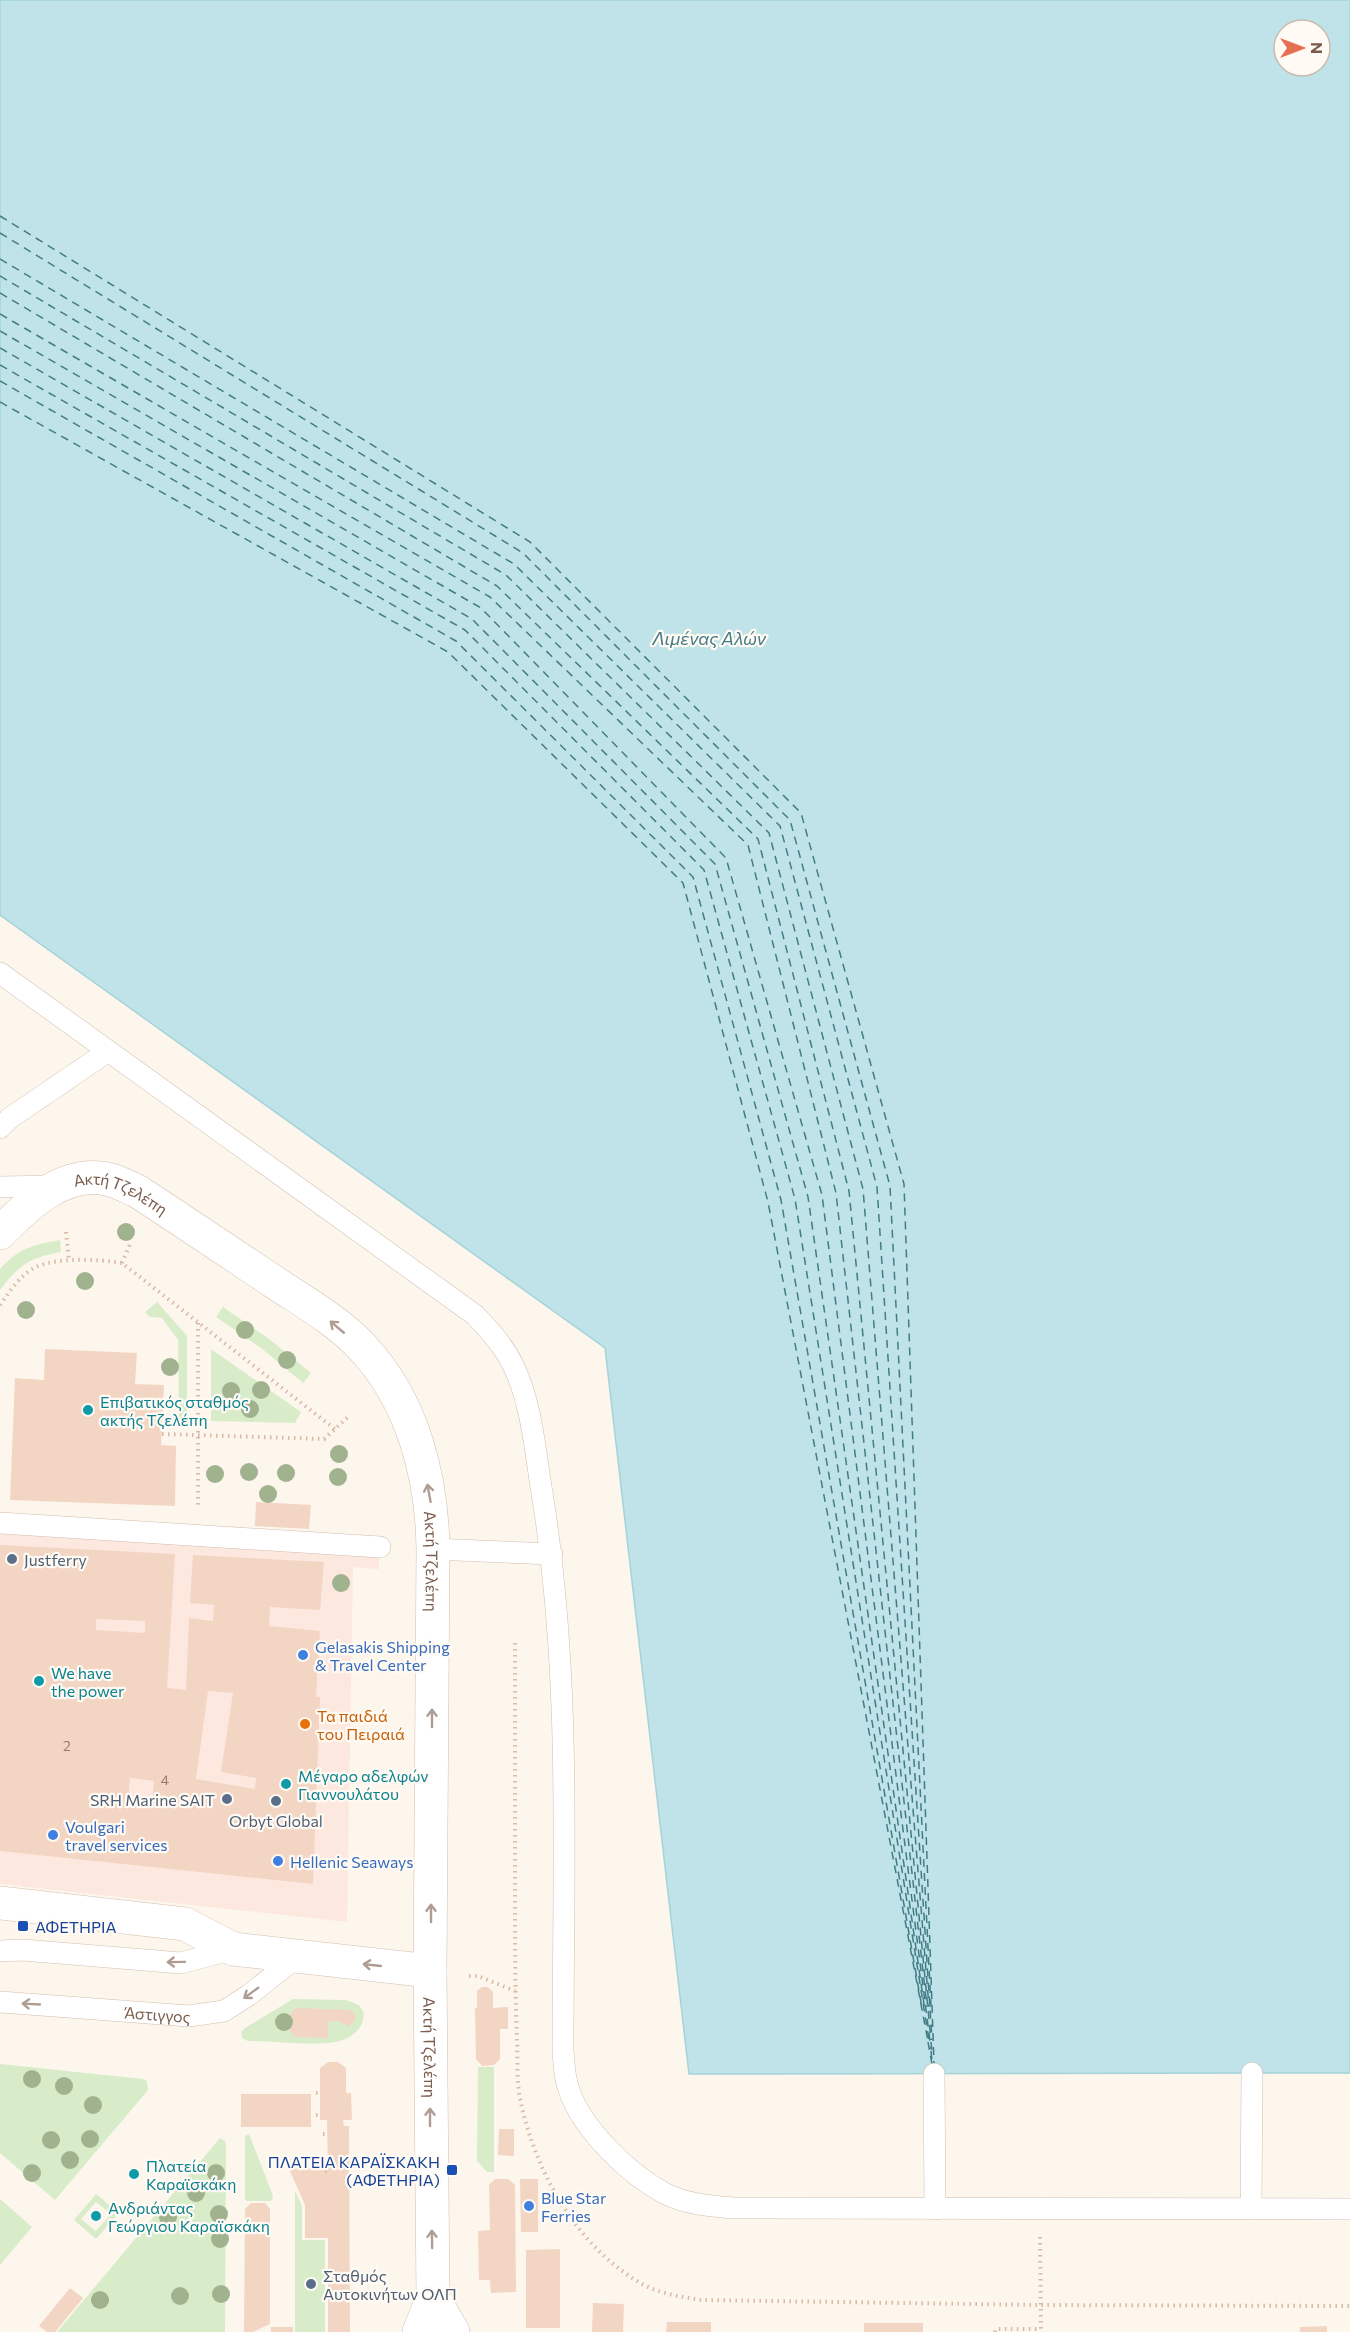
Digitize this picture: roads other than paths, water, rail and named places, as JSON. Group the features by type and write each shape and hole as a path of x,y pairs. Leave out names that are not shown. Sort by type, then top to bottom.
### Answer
{"street":[{"name":"Ακτή Τζελέπη","path":"0,1233 34,1200 60,1185 85,1179 107,1179 137,1191 324,1315 362,1347 389,1383 408,1417 426,1476 433,1515 430,1971 433,2297 419,2332"},
{"path":"0,1903 185,1924 233,1949 430,1971"},
{"name":"Ακτή Τζελέπη","path":"433,2297 453,2332"}],"lane":[{"path":"0,973 475,1315 496,1337 513,1366 524,1397 552,1554 562,1687 563,2051 567,2084 581,2115 602,2142 631,2170 667,2194 704,2206 1040,2210 1350,2209"},
{"path":"0,1128 10,1118 107,1052"},
{"path":"0,1187 60,1185"},
{"path":"0,1523 380,1547"},
{"path":"433,1550 552,1554"},
{"path":"0,1951 23,1950 181,1963 233,1949"},
{"name":"Άστιγγος","path":"0,2002 189,2016 224,2011 249,1995 297,1957"},
{"path":"1251,2209 1252,2073"},
{"path":"934,2074 935,2209"}],"water":[{"name":"Λιμένας Αλών","path":"0,0 1350,0 1350,2073 689,2074 605,1348 0,915"}],"place":[{"name":"Επιβατικός σταθμός ακτής Τζελέπη","path":"88,1410"},
{"name":"Justferry","path":"12,1559"},
{"name":"Gelasakis Shipping & Travel Center","path":"303,1655"},
{"name":"We have the power","path":"39,1681"},
{"name":"Τα παιδιά του Πειραιά","path":"305,1724"},
{"name":"Μέγαρο αδελφών Γιαννουλάτου","path":"286,1784"},
{"name":"SRH Marine SAIT","path":"227,1799"},
{"name":"Orbyt Global","path":"276,1801"},
{"name":"Voulgari travel services","path":"53,1835"},
{"name":"Hellenic Seaways","path":"278,1861"},
{"name":"ΑΦΕΤΗΡΙΑ","path":"23,1926"},
{"name":"ΠΛΑΤΕΙΑ ΚΑΡΑΪΣΚΑΚΗ (ΑΦΕΤΗΡΙΑ)","path":"452,2170"},
{"name":"Πλατεία Καραϊσκάκη","path":"134,2174"},
{"name":"Blue Star Ferries","path":"529,2206"},
{"name":"Ανδριάντας Γεώργιου Καραϊσκάκη","path":"96,2216"},
{"name":"Σταθμός Αυτοκινήτων ΟΛΠ","path":"311,2284"}]}
